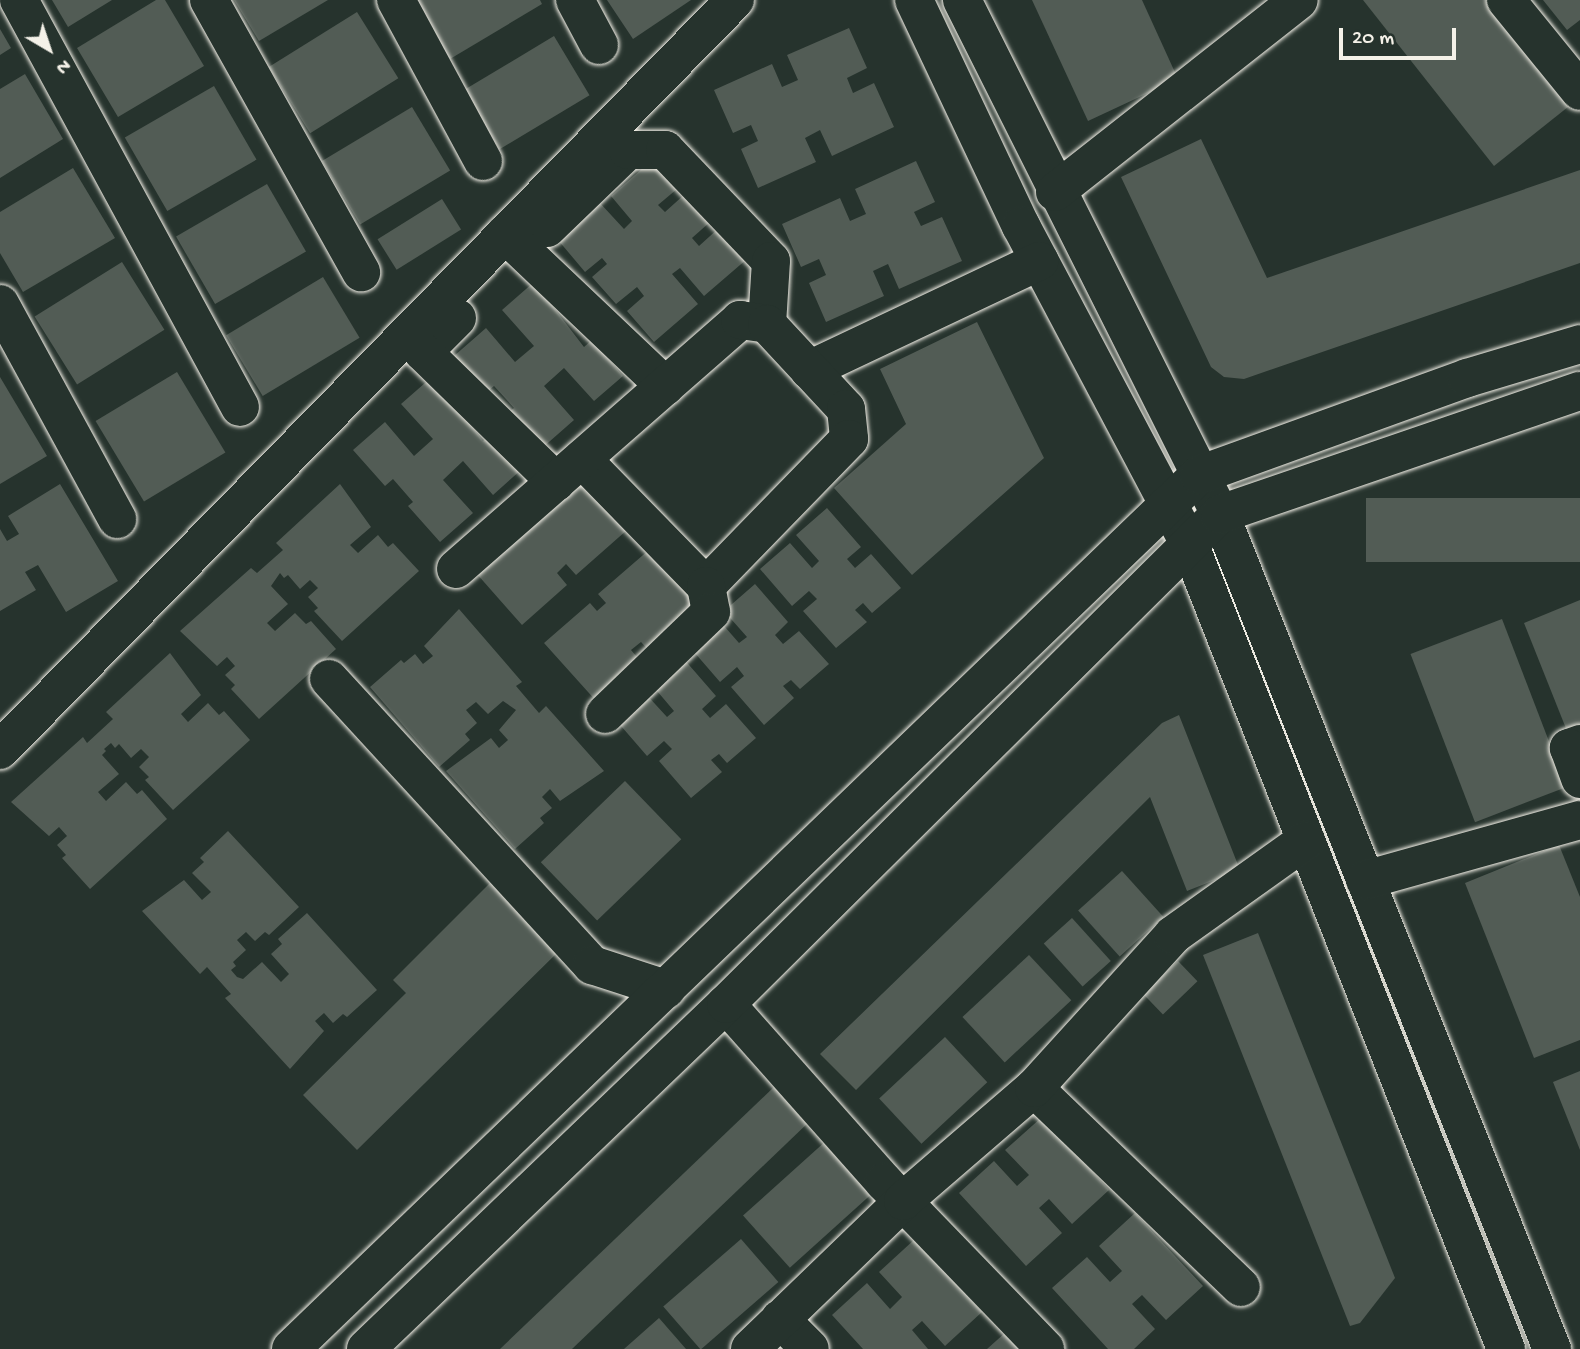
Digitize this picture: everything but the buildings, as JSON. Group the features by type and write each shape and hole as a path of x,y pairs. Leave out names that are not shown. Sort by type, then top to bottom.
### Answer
{"street":[{"path":"19,0 240,407"},
{"path":"209,0 361,272"},
{"path":"396,0 483,160"},
{"path":"575,0 599,46"},
{"path":"0,750 735,0"},
{"path":"914,0 1040,261 1189,543 1506,1349"},
{"path":"962,0 1055,192 1220,514 1552,1349"},
{"path":"1055,192 1299,0"},
{"path":"1506,0 1580,91"},
{"path":"545,230 628,150 665,150 771,261 767,324"},
{"path":"505,234 665,386"},
{"path":"810,370 1040,261"},
{"path":"327,449 503,272"},
{"path":"0,304 117,519"},
{"path":"456,569 740,320 767,324 846,409 849,439 706,586"},
{"path":"291,1349 1199,475 1468,378 1580,344"},
{"path":"424,352 706,586 711,612 605,714"},
{"path":"366,1349 726,1004 1220,514 1580,391"},
{"path":"329,679 592,965 666,989"},
{"path":"1580,744 1569,748 1580,779"},
{"path":"1365,880 1580,820"},
{"path":"750,1349 903,1201 1034,1088 1172,935 1306,840"},
{"path":"726,1004 903,1201 1045,1349"},
{"path":"1034,1088 1241,1287"},
{"path":"780,1319 810,1349"}]}
